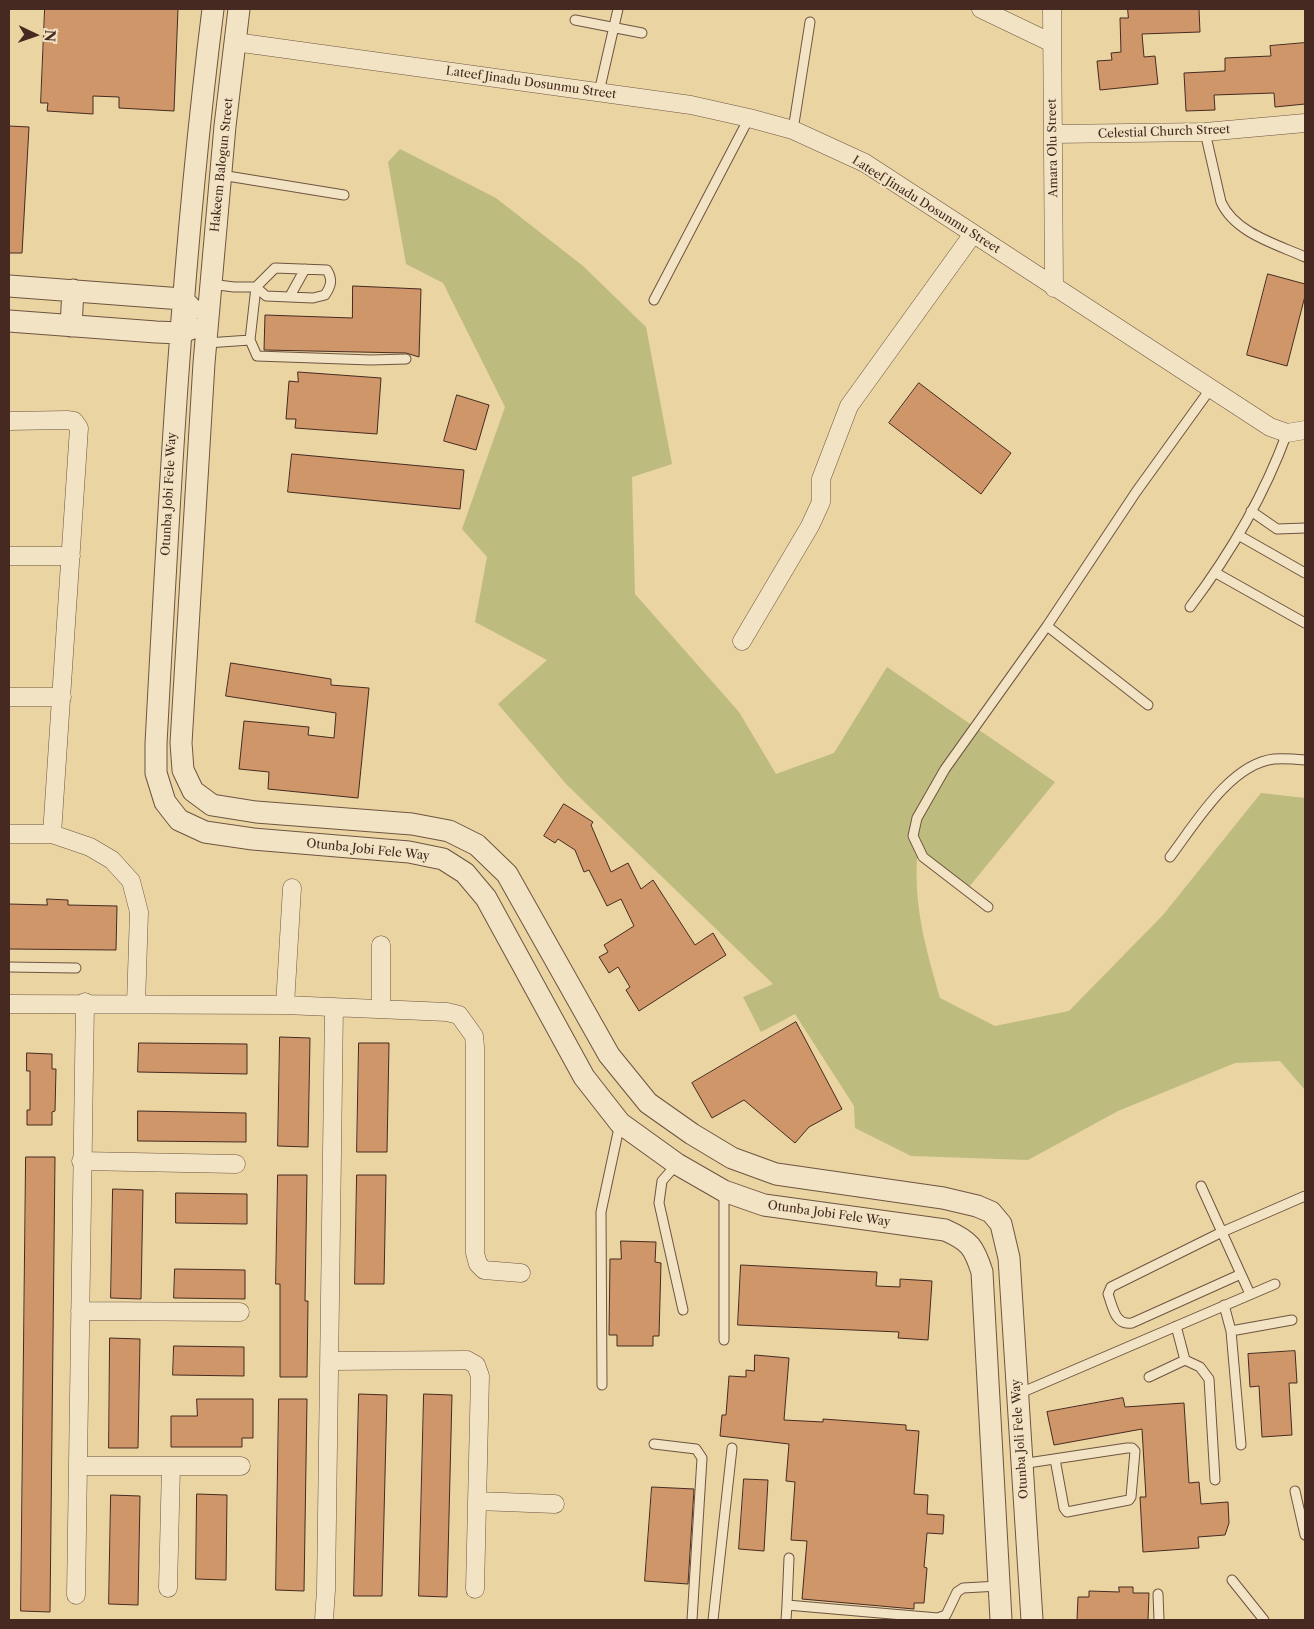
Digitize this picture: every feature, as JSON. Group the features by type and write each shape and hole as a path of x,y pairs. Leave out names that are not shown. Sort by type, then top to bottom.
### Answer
{"street":[{"path":"213,9 199,114 182,299 207,333 181,743 184,770 193,791 212,804 256,812 353,820 351,848"},
{"name":"Hakeem Balogun Street","path":"207,333 220,175 239,9"},
{"path":"981,9 1052,43"},
{"name":"Amara Olu Street","path":"1052,9 1054,288"},
{"name":"Lateef Jinadu Dosunmu Street","path":"235,42 691,105 792,130 866,164 1054,288 1270,426 1287,433"},
{"name":"Celestial Church Street","path":"1053,134 1205,132 1305,123"},
{"path":"742,640 810,526 821,502 821,479 849,406 973,234"},
{"path":"9,286 182,299"},
{"path":"71,326 73,290"},
{"name":"Otunba Jobi Fele Way","path":"182,299 156,744 156,773 165,802 179,820 205,832 253,839 409,852 443,858 465,873 486,898 584,1077 620,1123 676,1164 724,1191 764,1205 945,1230 965,1239 975,1250 982,1272 993,1480"},
{"path":"9,321 207,333"},
{"path":"9,421 67,420 74,421 79,428 52,834"},
{"path":"1287,433 1305,430"},
{"path":"9,556 71,556"},
{"path":"9,697 62,697"},
{"name":"Otunba Joli Fele Way","path":"353,820 412,824 449,831 476,845 483,851 507,874 609,1055 648,1103 692,1134 732,1158 776,1174 943,1198 977,1206 991,1212 1001,1224 1009,1258 1032,1620"},
{"path":"9,834 52,834 90,848 112,860 131,881 139,912 136,1004"},
{"path":"285,1005 292,888"},
{"path":"381,945 381,1009"},
{"path":"76,1595 81,1161 85,1002"},
{"path":"9,1004 85,1002 285,1005 381,1009 459,1015 474,1036 476,1258 478,1264 484,1270 521,1273"},
{"path":"324,1620 330,1361 334,1007"},
{"path":"81,1161 236,1164"},
{"path":"80,1311 240,1312"},
{"path":"330,1361 467,1360 476,1365 480,1376 475,1589"},
{"path":"78,1466 241,1466"},
{"path":"168,1588 171,1466"},
{"path":"1001,1620 993,1480 1022,1469"},
{"path":"478,1501 555,1504"}],"lane":[{"path":"599,92 618,9"},
{"path":"575,20 642,33"},
{"path":"792,130 810,22"},
{"path":"654,300 749,118"},
{"path":"1205,132 1221,202 1226,213 1233,221 1248,231 1305,257"},
{"path":"220,175 344,195"},
{"path":"210,284 234,287 256,286 266,296 313,298 325,295 331,287 331,276 326,270 275,268 256,286 250,340 256,356 371,360 406,359"},
{"path":"290,296 305,269"},
{"path":"207,333 250,340"},
{"path":"988,907 923,856 914,836 917,818 945,769 1047,626 1136,492 1212,388"},
{"path":"1190,607 1216,573 1240,536 1276,463 1287,433"},
{"path":"1251,511 1277,529 1305,528"},
{"path":"1240,536 1305,573"},
{"path":"1216,573 1305,623"},
{"path":"1047,626 1148,705"},
{"path":"1170,857 1214,800 1242,770 1274,759 1305,760"},
{"path":"9,967 76,968"},
{"path":"602,1385 600,1212 620,1123"},
{"path":"676,1164 662,1181 659,1203 683,1310"},
{"path":"1201,1186 1250,1294"},
{"path":"724,1191 724,1340"},
{"path":"1240,1274 1132,1323 1124,1324 1120,1322 1108,1294 1111,1287 1222,1232 1305,1196"},
{"path":"1017,1394 1275,1284"},
{"path":"1224,1305 1231,1331 1241,1445"},
{"path":"1231,1331 1292,1320"},
{"path":"1176,1326 1185,1360"},
{"path":"1149,1376 1185,1360 1200,1367 1209,1379 1215,1480"},
{"path":"654,1444 696,1449 702,1458 692,1620"},
{"path":"712,1620 732,1448"},
{"path":"1022,1469 1055,1458 1132,1448 1135,1451 1132,1497 1128,1500 1067,1512 1064,1508 1055,1458"},
{"path":"1295,1491 1305,1535"},
{"path":"786,1620 789,1558"},
{"path":"1232,1580 1264,1620"},
{"path":"787,1605 938,1618 946,1614 957,1592 963,1588 999,1586"},
{"path":"1158,1594 1160,1620"}],"shaded area":[{"path":"400,149 496,198 583,266 646,327 672,464 632,477 635,594 739,712 776,774 834,753 887,667 1055,782 964,893 917,858 919,912 940,998 995,1026 1069,1011 1163,915 1261,793 1305,798 1305,1090 1280,1061 1235,1063 1118,1111 1028,1160 911,1156 855,1128 854,1106 795,1014 761,1032 743,997 773,984 567,785 498,704 547,660 475,622 487,557 462,529 505,407 443,283 406,264 388,162"}],"building":[{"path":"45,9 178,9 174,111 119,108 119,97 93,96 93,114 47,111 48,103 41,103"},
{"path":"1128,9 1199,9 1200,32 1142,34 1144,57 1155,56 1158,84 1100,90 1097,61 1112,60 1111,53 1121,52 1120,18 1128,18"},
{"path":"1305,43 1305,104 1275,107 1274,93 1214,95 1215,110 1186,111 1184,73 1225,71 1225,58 1271,56 1270,46"},
{"path":"9,126 29,127 22,253 9,253"},
{"path":"1268,274 1305,284 1305,296 1287,366 1247,355"},
{"path":"353,286 421,289 419,357 406,353 264,350 265,315 352,318"},
{"path":"298,372 381,378 377,434 295,428 296,419 286,419 289,381 298,382"},
{"path":"919,383 1011,453 981,494 889,423"},
{"path":"457,395 489,405 476,450 444,441"},
{"path":"292,454 464,470 460,509 288,492"},
{"path":"231,663 331,679 331,685 369,688 358,798 268,789 269,772 239,769 244,721 309,727 308,735 334,738 336,713 226,696"},
{"path":"564,804 593,822 591,825 611,872 628,863 641,889 653,880 695,945 713,933 726,955 639,1011 626,990 630,987 618,967 609,973 599,957 608,952 604,945 634,926 621,899 607,906 589,870 584,872 575,850 558,839 555,843 544,836"},
{"path":"47,899 68,900 68,905 117,906 116,950 9,949 9,904 47,905"},
{"path":"796,1022 842,1109 809,1127 795,1143 744,1100 712,1118 692,1083"},
{"path":"280,1037 310,1038 308,1147 278,1146"},
{"path":"139,1043 247,1044 247,1074 138,1072"},
{"path":"359,1043 389,1043 387,1152 357,1152"},
{"path":"27,1053 52,1054 52,1069 56,1069 55,1111 52,1112 52,1125 27,1125 27,1110 30,1110 30,1071 27,1071"},
{"path":"138,1111 246,1113 246,1142 138,1141"},
{"path":"26,1157 55,1157 50,1612 21,1611"},
{"path":"278,1175 307,1175 305,1301 308,1301 307,1377 280,1377 280,1284 276,1284"},
{"path":"357,1175 386,1175 384,1284 355,1284"},
{"path":"113,1189 143,1190 141,1299 111,1298"},
{"path":"176,1193 247,1194 247,1224 176,1223"},
{"path":"621,1241 656,1242 655,1262 661,1263 659,1336 653,1336 653,1346 617,1346 617,1335 609,1335 610,1259 621,1259"},
{"path":"741,1265 877,1272 876,1286 900,1287 900,1279 932,1281 928,1340 898,1338 899,1332 738,1325"},
{"path":"175,1269 245,1270 245,1299 174,1298"},
{"path":"110,1338 140,1339 138,1448 109,1448"},
{"path":"174,1346 244,1347 244,1376 173,1375"},
{"path":"1295,1351 1297,1383 1289,1383 1292,1435 1262,1437 1259,1386 1250,1387 1248,1354"},
{"path":"755,1355 789,1358 784,1420 823,1422 823,1419 906,1425 906,1430 919,1431 914,1494 928,1495 927,1514 944,1515 943,1534 927,1533 924,1567 927,1568 924,1603 914,1603 914,1609 802,1599 807,1541 791,1540 795,1482 786,1481 789,1444 720,1436 722,1415 726,1415 729,1376 746,1377 746,1370 754,1371"},
{"path":"359,1394 387,1395 382,1596 354,1596"},
{"path":"424,1394 452,1395 447,1597 419,1596"},
{"path":"1123,1398 1125,1407 1184,1403 1189,1483 1199,1482 1201,1504 1228,1502 1229,1523 1225,1535 1198,1537 1199,1548 1143,1552 1140,1497 1146,1497 1142,1429 1054,1445 1047,1412"},
{"path":"197,1399 253,1399 253,1438 242,1438 242,1447 171,1447 171,1416 197,1416"},
{"path":"279,1399 307,1399 304,1591 276,1590"},
{"path":"744,1479 768,1480 764,1551 739,1549"},
{"path":"652,1487 694,1489 688,1584 645,1581"},
{"path":"197,1494 227,1495 226,1580 196,1579"},
{"path":"111,1495 140,1496 138,1605 109,1604"},
{"path":"1119,1587 1133,1587 1133,1593 1149,1593 1148,1620 1077,1620 1078,1597 1089,1597 1089,1591 1119,1592"}]}
